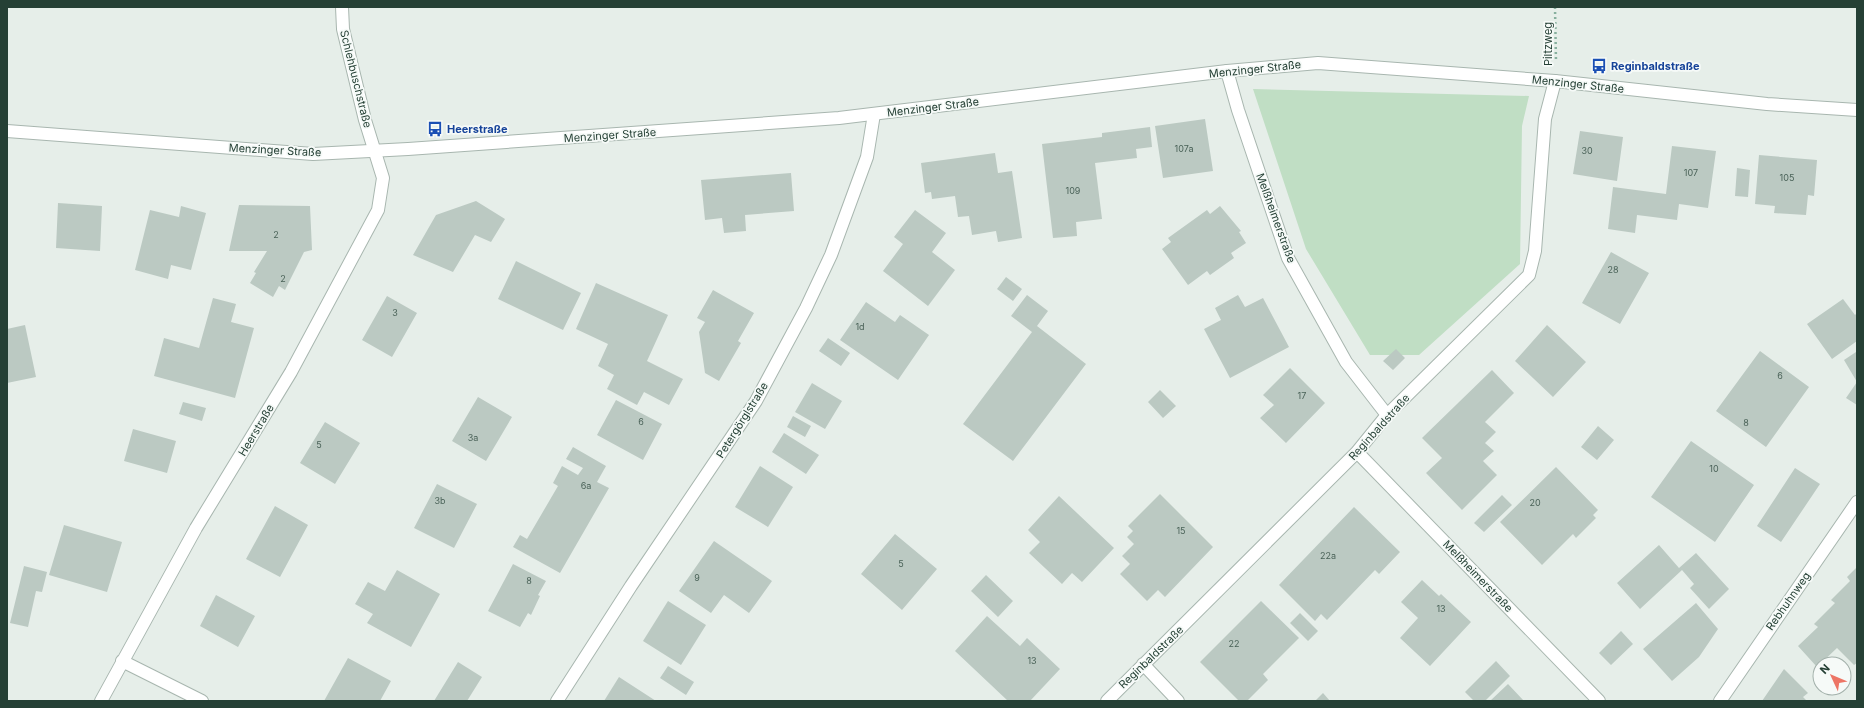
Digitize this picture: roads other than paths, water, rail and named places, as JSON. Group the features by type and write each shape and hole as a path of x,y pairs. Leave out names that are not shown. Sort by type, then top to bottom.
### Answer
{"street":[{"name":"Schlehbuschstraße","path":"342,7 343,29 365,120 375,150"},
{"name":"Menzinger Straße","path":"7,130 313,154 408,149 815,120 1227,71 1318,63 1555,81 1767,104 1857,110"},
{"name":"Melßheimerstraße","path":"1227,71 1240,117 1288,258 1346,362 1387,415"},
{"name":"Reginbaldstraße","path":"1107,701 1166,644 1357,452 1387,415 1529,276 1535,251 1545,119 1555,81"},
{"name":"Petergörglstraße","path":"557,701 631,586 756,401 806,308 831,255 867,157 874,114"},
{"name":"Heerstraße","path":"101,701 196,528 291,372 378,210 383,178 375,150"},
{"name":"Melßheimerstraße","path":"1357,452 1600,701"},
{"name":"Rebhuhnweg","path":"1720,701 1857,502"},
{"path":"122,661 202,701"},
{"path":"1144,664 1178,701"}],"place":[{"name":"Reginbaldstraße","path":"1599,66"},
{"name":"Heerstraße","path":"435,129"}]}
